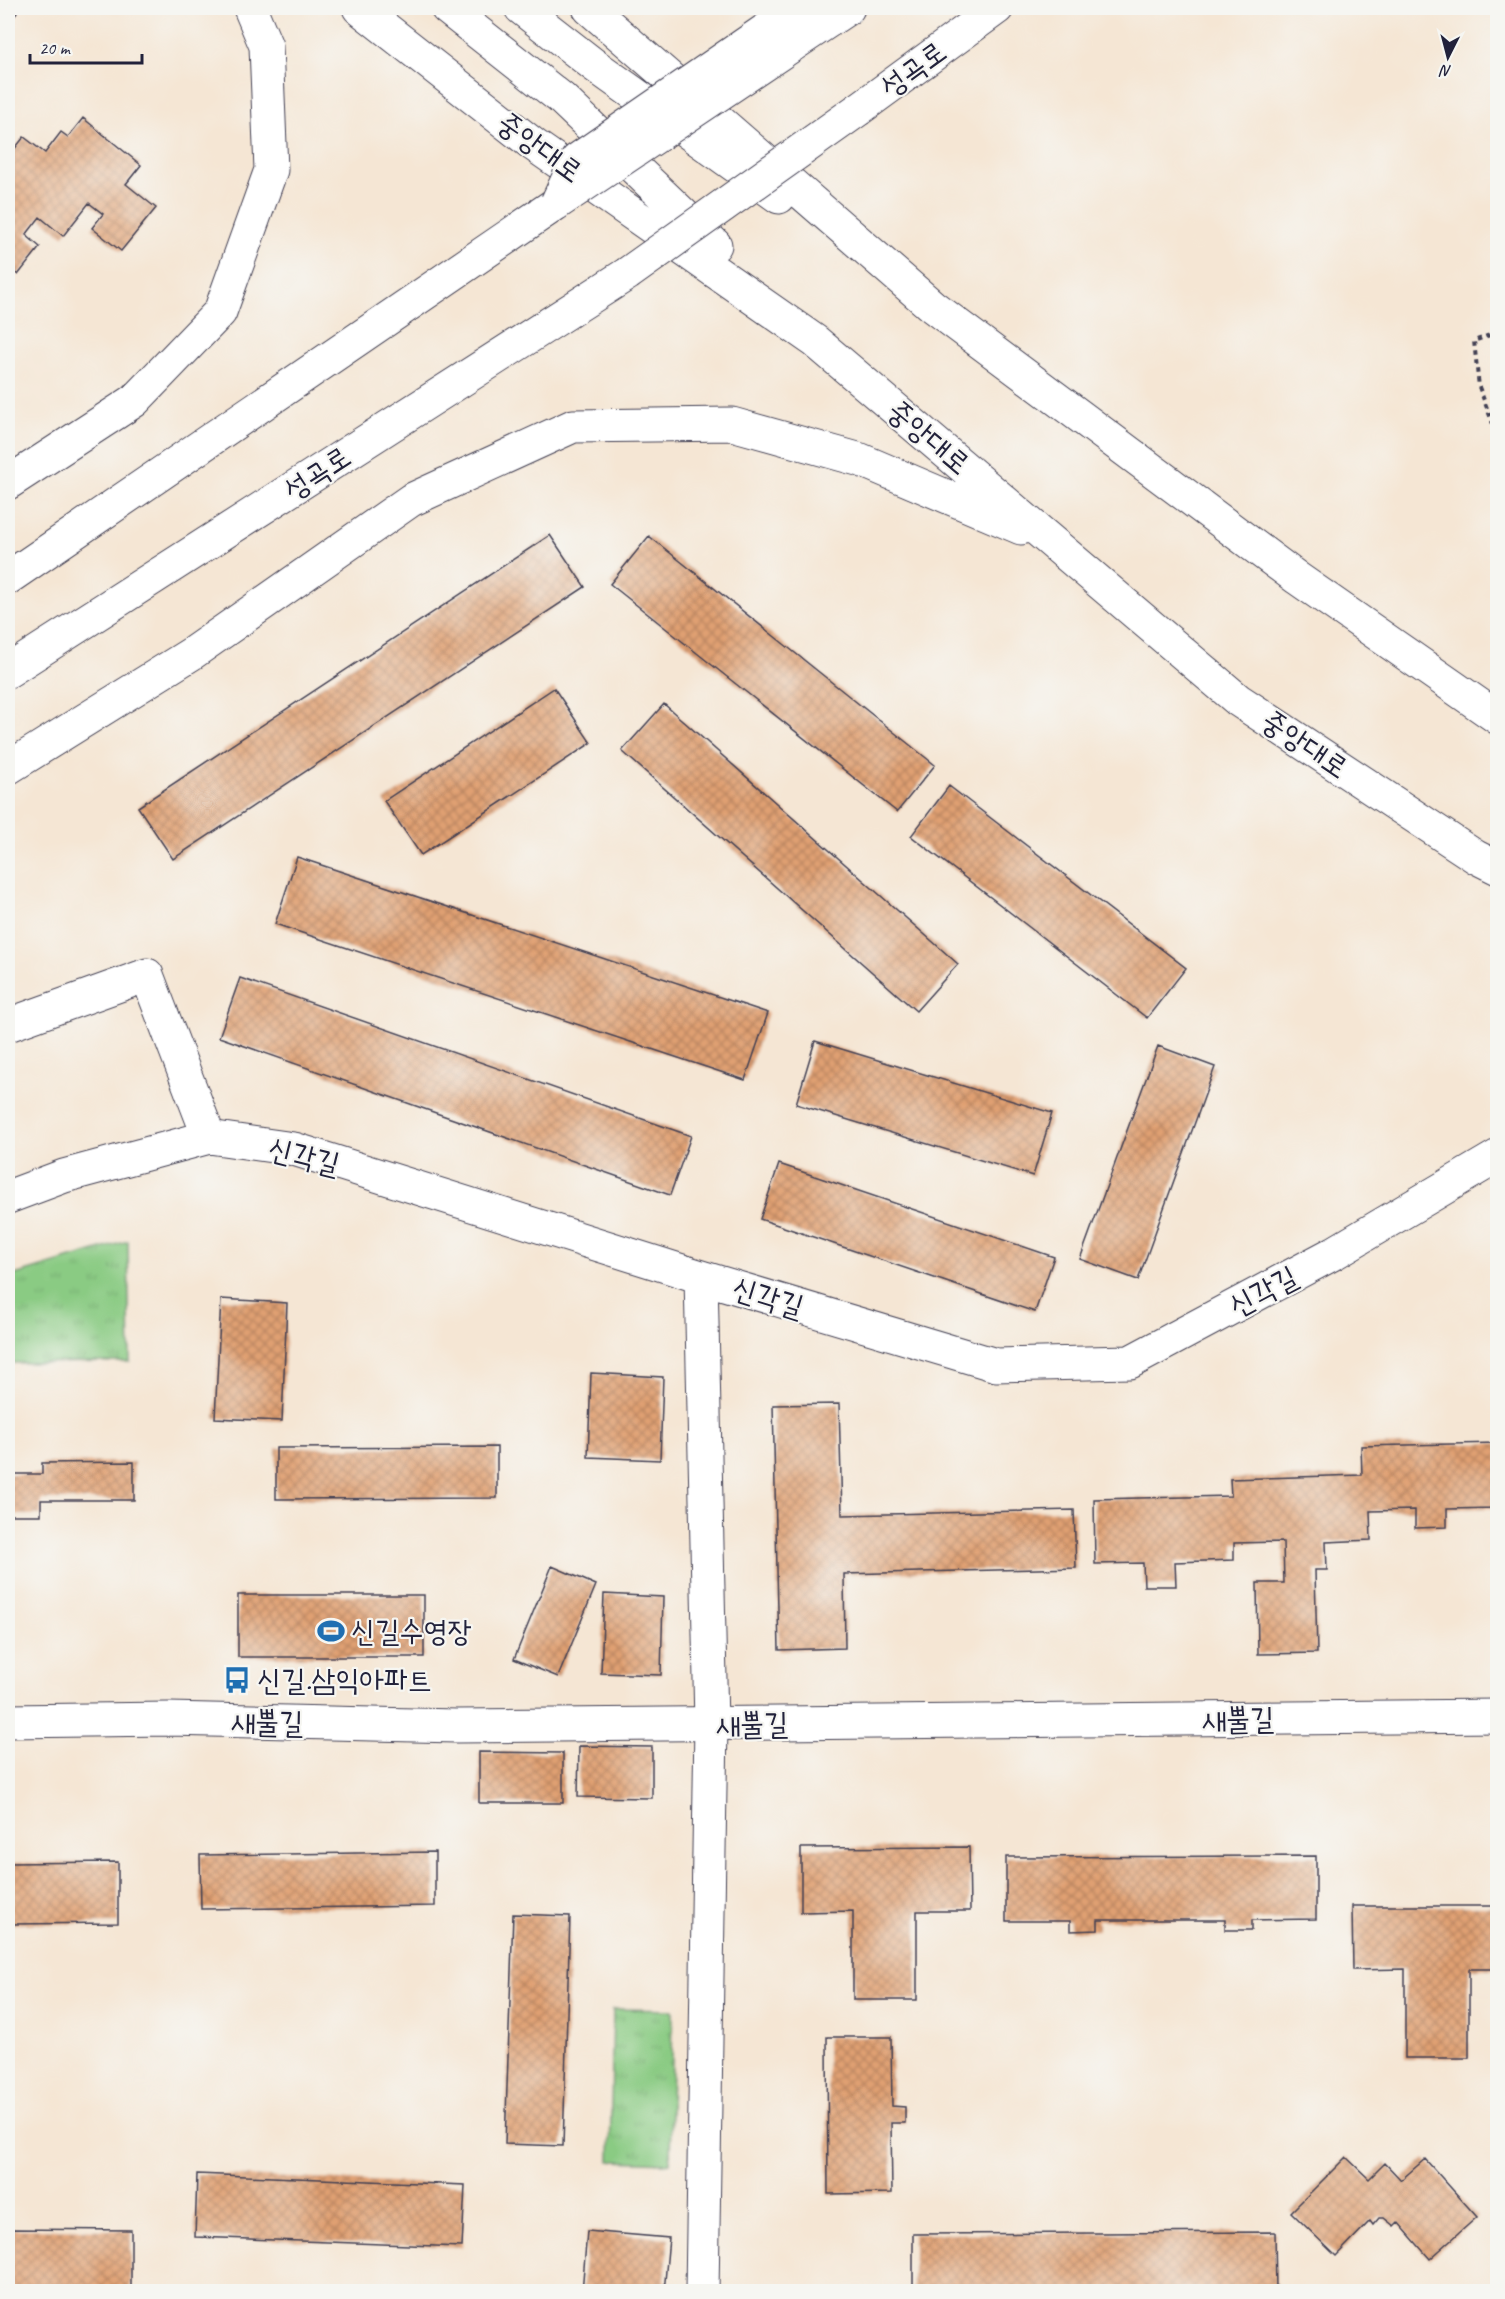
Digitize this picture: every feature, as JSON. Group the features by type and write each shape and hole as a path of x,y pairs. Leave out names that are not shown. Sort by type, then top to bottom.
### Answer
{"main road":[{"path":"8,483 134,401 220,312 271,170 266,46 250,8"},
{"name":"중앙대로","path":"359,8 534,145 815,340 1238,700 1476,857 1497,868"},
{"path":"447,8 561,98 815,340"},
{"path":"521,8 594,65 932,306 1297,578 1494,712"},
{"path":"589,8 607,18 932,306"},
{"path":"781,37 796,8"},
{"path":"8,578 558,203 578,160 781,37 848,8"},
{"name":"성곡로","path":"8,671 627,274 997,8"},
{"path":"8,768 191,654 411,500 573,426 732,424 861,460 1052,541"},
{"path":"8,1025 147,975 209,1137"},
{"name":"신각길","path":"8,1197 64,1176 209,1137 294,1149 701,1277 996,1365 1130,1362 1334,1253 1497,1156"},
{"path":"701,1277 711,1725 702,2292"},
{"name":"새뿔길","path":"8,1720 169,1719 456,1726 1497,1716"}],"path":[{"path":"1497,332 1474,341 1479,387 1497,437"}],"green space":[{"path":"128,1241 130,1362 8,1363 8,1277"},
{"path":"613,2009 673,2010 670,2163 610,2161"}],"building":[{"path":"8,8 17,13 8,23"},
{"path":"83,118 141,165 126,184 156,208 121,251 92,228 103,214 89,203 63,236 40,217 26,235 40,247 18,275 8,267 8,157 24,137 45,153 61,132 68,137"},
{"path":"550,535 585,587 173,859 138,807"},
{"path":"649,536 935,765 897,812 610,584"},
{"path":"554,688 591,743 421,855 384,801"},
{"path":"664,704 958,964 916,1011 622,751"},
{"path":"949,786 1186,968 1147,1018 911,836"},
{"path":"297,857 768,1013 745,1080 275,924"},
{"path":"240,978 691,1136 670,1195 219,1037"},
{"path":"815,1041 1052,1113 1033,1176 796,1104"},
{"path":"1158,1046 1215,1067 1138,1280 1080,1259"},
{"path":"779,1164 1054,1257 1035,1312 760,1219"},
{"path":"221,1299 287,1303 282,1421 215,1418"},
{"path":"591,1373 663,1377 660,1460 588,1457"},
{"path":"839,1404 842,1515 1074,1510 1076,1568 844,1574 845,1648 779,1650 773,1405"},
{"path":"1498,1443 1498,1508 1447,1509 1447,1527 1415,1528 1415,1510 1370,1511 1371,1540 1326,1542 1327,1570 1315,1570 1317,1653 1258,1654 1257,1583 1284,1583 1283,1542 1234,1543 1234,1560 1175,1562 1176,1586 1144,1586 1143,1563 1095,1564 1094,1499 1231,1496 1230,1479 1362,1475 1361,1446"},
{"path":"497,1447 497,1498 276,1499 276,1448"},
{"path":"134,1462 134,1500 41,1500 41,1515 8,1515 8,1474 42,1474 42,1463"},
{"path":"552,1566 596,1585 558,1677 514,1659"},
{"path":"604,1594 663,1597 661,1675 601,1673"},
{"path":"238,1595 424,1595 424,1657 238,1657"},
{"path":"579,1746 652,1747 652,1798 578,1797"},
{"path":"479,1752 563,1753 563,1803 479,1803"},
{"path":"969,1847 970,1911 917,1911 917,2000 853,2000 853,1911 801,1912 801,1848"},
{"path":"435,1852 435,1906 201,1909 200,1855"},
{"path":"1316,1856 1316,1919 1252,1920 1252,1930 1225,1930 1225,1920 1098,1920 1098,1930 1070,1931 1070,1921 1006,1921 1006,1857"},
{"path":"118,1862 118,1923 8,1924 8,1863"},
{"path":"1352,1906 1498,1906 1498,1969 1469,1969 1469,2058 1405,2058 1405,1969 1353,1970"},
{"path":"513,1914 570,1916 563,2146 505,2144"},
{"path":"827,2037 891,2037 892,2106 905,2107 905,2123 891,2123 892,2193 828,2194"},
{"path":"1346,2157 1369,2179 1385,2163 1401,2180 1425,2159 1477,2217 1430,2259 1398,2222 1394,2226 1384,2218 1379,2218 1373,2225 1370,2221 1336,2256 1291,2212"},
{"path":"197,2174 465,2185 462,2247 195,2237"},
{"path":"8,2229 131,2230 131,2292 8,2291"},
{"path":"587,2231 669,2238 664,2292 582,2292"},
{"path":"1275,2232 1276,2292 913,2292 913,2234"}],"place":[{"name":"신길수영장","path":"331,1631"},
{"name":"신길.삼익아파트","path":"237,1680"}]}
